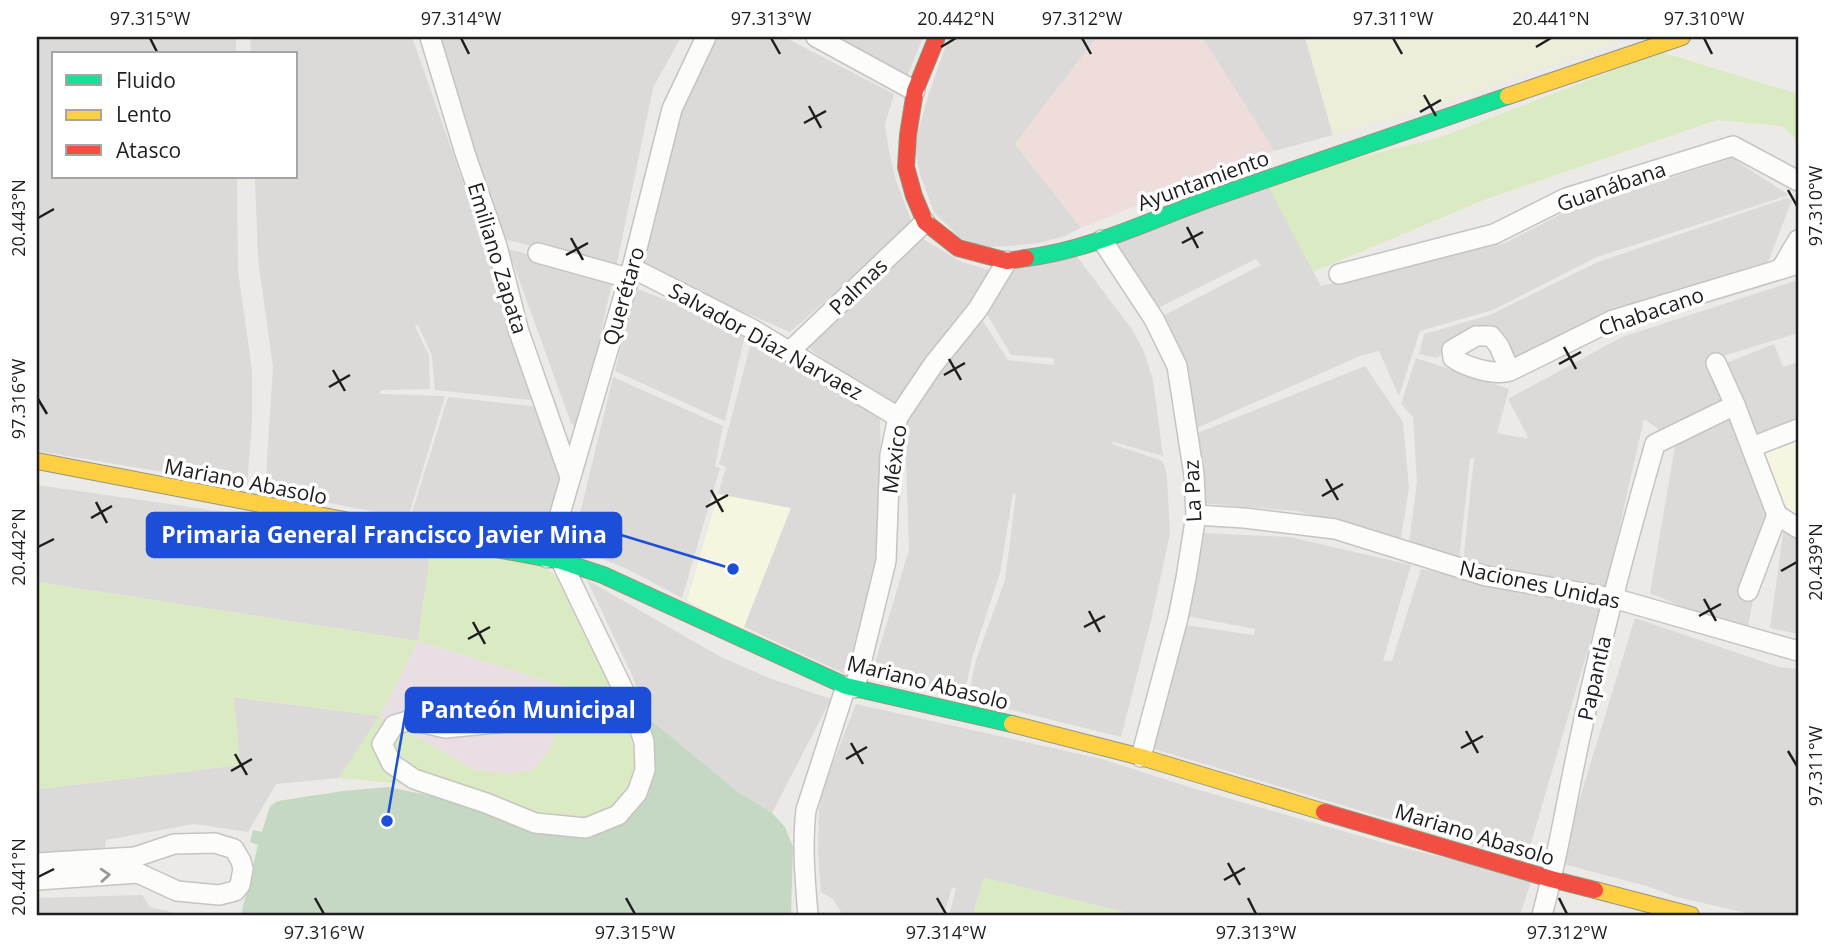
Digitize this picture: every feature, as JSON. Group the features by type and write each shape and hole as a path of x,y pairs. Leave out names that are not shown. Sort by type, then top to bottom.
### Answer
{"street":[{"name":"Emiliano Zapata","path":"430,37 497,246 519,332 570,477"},
{"name":"Querétaro","path":"554,560 570,477 630,273 671,109 706,37"},
{"path":"816,37 915,91"},
{"path":"925,222 906,167 908,135 915,91 937,37"},
{"name":"Ayuntamiento","path":"925,222 958,247 993,258 1007,261 1052,255 1102,240 1410,128 1682,37"},
{"name":"Guanábana","path":"1339,274 1494,234 1566,198 1733,146 1798,181"},
{"name":"Palmas","path":"791,350 925,222"},
{"name":"La Paz","path":"1102,240 1154,318 1177,366 1194,475 1196,515 1178,618 1141,757"},
{"path":"1789,267 1798,240"},
{"name":"Salvador Díaz Narvaez","path":"538,253 630,273 752,328 898,417"},
{"name":"México","path":"808,915 804,875 806,810 850,687 886,561 890,455 898,417 933,365 978,309 1007,261"},
{"name":"Chabacano","path":"1510,371 1613,320 1789,267"},
{"path":"1716,363 1777,514 1798,528"},
{"name":"Papantla","path":"1542,915 1613,598 1655,444 1735,405"},
{"path":"1752,447 1798,429"},
{"name":"Mariano Abasolo","path":"37,461 554,560 603,575 850,687 981,716 1141,757 1551,879 1691,915"},
{"path":"1748,591 1777,514"},
{"name":"Naciones Unidas","path":"1196,515 1335,529 1486,576 1613,598 1798,652"},
{"path":"528,720 445,728 411,720 394,725 382,744 392,764 414,779 535,823 586,828 618,815 637,793 645,770 643,742 635,714 554,560"},
{"path":"37,863 136,865 177,891 219,895 235,891 240,885 243,869 234,849 215,843 174,844 136,865 37,880"}],"shaded area":[{"path":"37,37 236,37 236,52 52,52 52,178 237,178 238,270 252,370 252,422 247,486 37,451"},
{"path":"250,37 412,37 540,401 435,390 432,356 418,325 415,326 429,356 430,389 381,390 380,394 445,396 408,518 265,491 273,367 258,259 255,178 298,178 298,52 251,52"},
{"path":"433,37 681,37 653,88 616,268 504,239"},
{"path":"709,37 784,37 894,94 885,125 896,181 913,225 790,332 643,269 690,80"},
{"path":"827,37 923,37 906,80"},
{"path":"949,37 1097,37 1015,144 1081,228 1039,243 985,247 960,238 934,212 920,175 914,146"},
{"path":"1097,37 1202,37 1274,151 1081,228 1015,144"},
{"path":"1202,37 1305,37 1333,135 1274,151"},
{"path":"1305,37 1627,37 1433,107 1333,135"},
{"path":"1732,158 1789,195 1597,257 1493,310 1420,331 1399,396 1379,351 1360,356 1190,431 1157,319 1261,265 1256,259 1152,311 1108,243 1266,181 1321,286 1505,243 1565,212"},
{"path":"1787,198 1792,200 1768,262 1629,305 1513,364 1499,339 1446,350 1437,358 1419,354 1424,334 1490,315 1598,262"},
{"path":"923,239 962,262 993,271 891,408 804,345"},
{"path":"508,249 613,277 580,432 571,423"},
{"path":"1075,254 1131,328 1143,349 1153,380 1163,456 1114,442 1112,444 1163,461 1167,476 1170,534 1121,737 968,699 976,660 1005,580 1016,495 1013,493 1000,573 972,658 964,696 871,676 909,550 905,428 920,396 979,315 1008,360 1055,365 1053,358 1011,355 982,306 1005,271"},
{"path":"1798,280 1798,333 1710,360 1728,405 1663,432 1644,419 1606,587 1463,562 1474,458 1470,459 1459,561 1409,543 1417,482 1413,417 1401,404 1416,358 1509,389 1497,433 1529,439 1508,399 1622,337"},
{"path":"635,288 746,331 725,421 615,371"},
{"path":"752,339 880,419 882,569 845,674 687,600 726,467 719,464"},
{"path":"1774,344 1783,367 1798,362 1798,418 1755,436 1726,363"},
{"path":"1365,366 1403,422 1409,488 1401,538 1296,511 1201,503 1190,436"},
{"path":"613,377 723,426 715,466 720,468 682,598 625,568 572,547"},
{"path":"448,397 540,407 565,473 546,543 410,519"},
{"path":"1733,417 1771,509 1747,631 1650,593 1676,440"},
{"path":"1798,440 1798,517 1782,502 1763,454"},
{"path":"37,485 432,542 418,641 37,582"},
{"path":"718,494 791,508 742,632 687,600"},
{"path":"1785,520 1798,531 1798,634 1770,628"},
{"path":"1202,533 1290,537 1411,565 1383,661 1392,661 1421,569 1600,608 1526,860 1147,747 1179,624 1254,635 1255,629 1181,615"},
{"path":"587,580 719,656 769,678 831,699 772,813 738,792 647,717 632,675"},
{"path":"1635,618 1779,667 1798,669 1798,915 1755,915 1677,897 1560,863"},
{"path":"418,641 575,689 548,752 532,771 509,774 475,770 380,716"},
{"path":"233,697 380,716 339,778 276,784 248,832 194,824 106,840 103,864 37,866 37,784 39,789 240,765"},
{"path":"856,704 1102,759 1388,844 1532,879 1520,915 1136,915 984,878 973,915 949,915 956,889 952,887 944,915 843,915 833,899 821,892 819,809 824,786"},
{"path":"647,717 738,792 772,813 785,827 793,847 791,915 241,915 258,845 250,842 253,830 262,832 270,806 278,801 388,787 437,797 538,831 573,837 596,835 612,827 641,802 651,785 654,767"},
{"path":"142,895 150,907 184,915 37,915 37,898"}],"green space":[{"path":"1661,52 1798,94 1798,141 1782,126 1717,120 1486,199 1313,272 1266,181 1441,137"},
{"path":"432,542 538,562 556,576 631,730 635,769 630,793 614,812 558,824 427,786 339,778 379,716 234,697 240,765 39,789 37,784 37,582 418,641","holes":["418,641 575,689 548,752 533,770 509,774 475,770 380,716"]},
{"path":"984,878 1136,915 973,915"}],"traffic: fast":[{"path":"1026,258 1096,242 1209,199 1508,96"},
{"path":"453,541 561,561 603,575 846,686 1012,724"}],"traffic: slow":[{"path":"1508,96 1682,37"},
{"path":"37,461 453,541"},
{"path":"1012,724 1141,757 1324,812"},
{"path":"1595,890 1691,915"}],"traffic: jam":[{"path":"937,37 915,91 908,135 906,167 914,196 925,222 958,248 1007,261 1026,258"},
{"path":"1324,812 1595,890"}],"place":[{"name":"Primaria General Francisco Javier Mina","path":"733,569"},
{"name":"Panteón Municipal","path":"387,821"}]}
